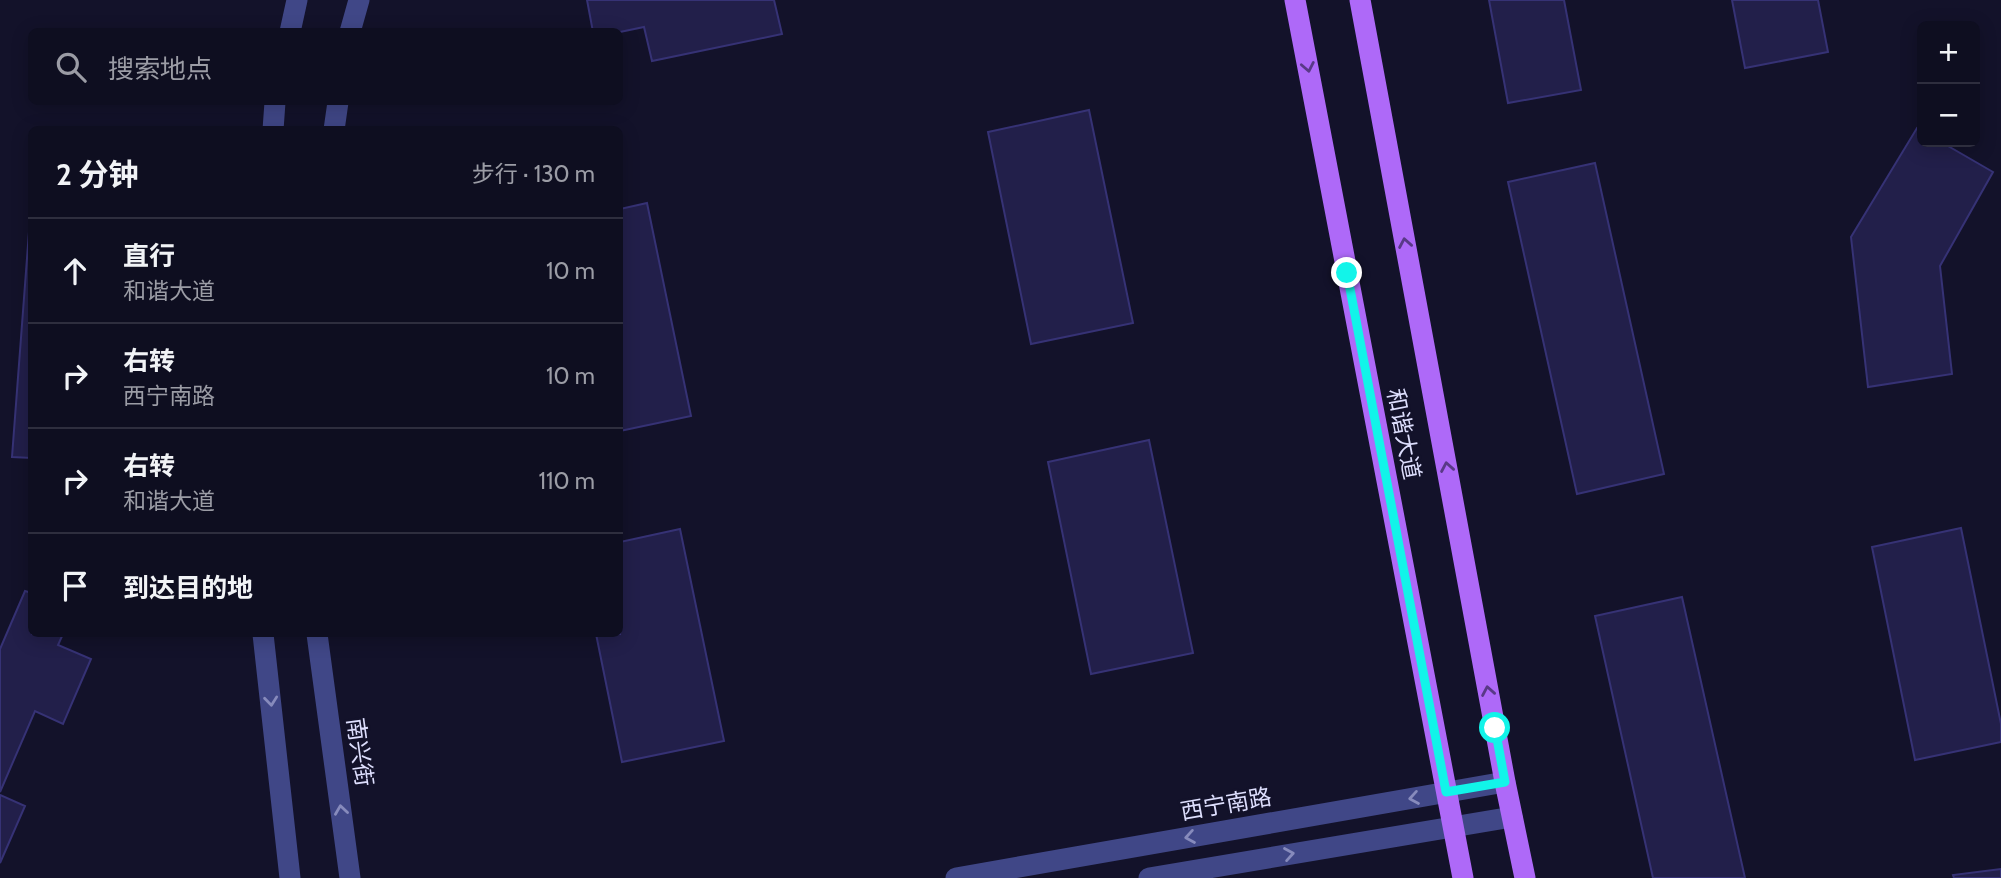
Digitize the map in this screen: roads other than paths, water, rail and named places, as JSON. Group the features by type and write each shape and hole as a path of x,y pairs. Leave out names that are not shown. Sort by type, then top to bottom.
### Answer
{"main road":[{"name":"和谐大道","path":"1295,0 1462,878"},
{"name":"和谐大道","path":"1360,0 1525,878"}],"street":[{"path":"291,28 298,0"},
{"path":"351,28 359,0"},
{"path":"273,126 275,105"},
{"path":"335,126 338,105"},
{"path":"263,637 290,878"},
{"name":"南兴街","path":"317,637 350,878"},
{"name":"西宁南路","path":"956,878 1505,782"},
{"path":"1149,878 1512,817"}]}
